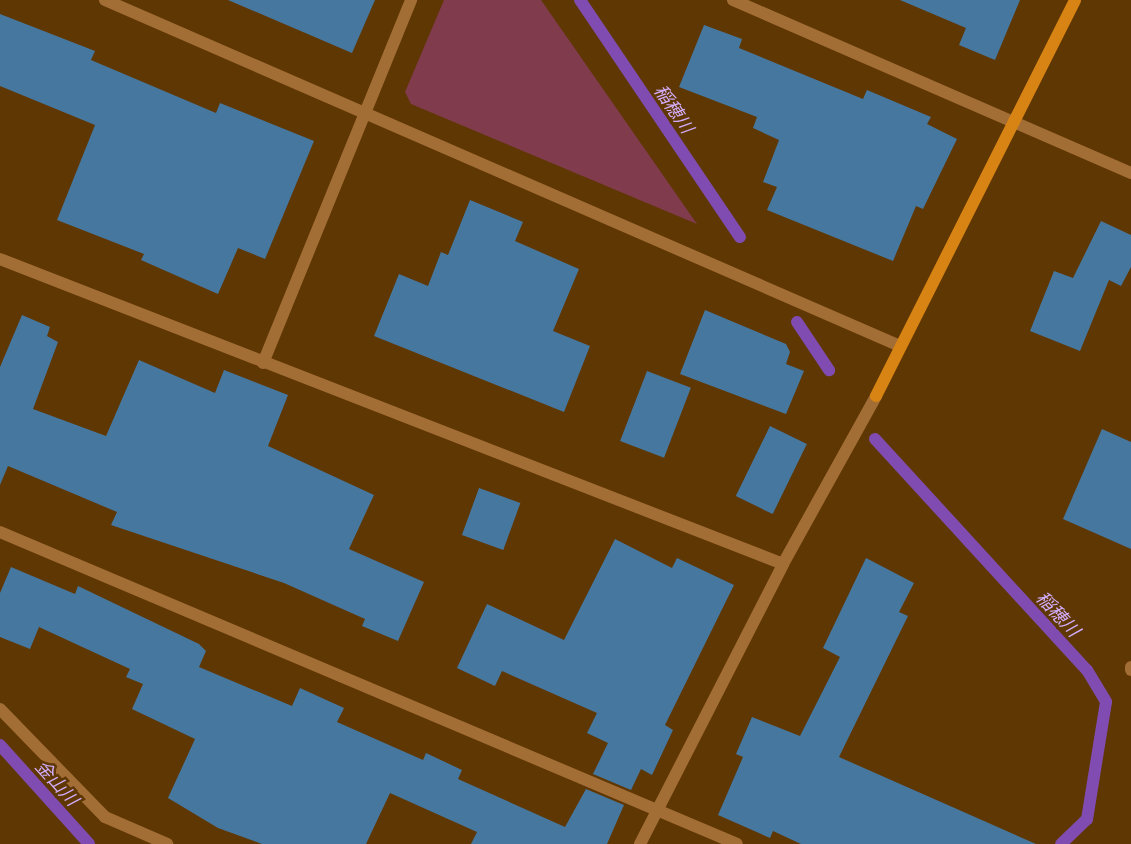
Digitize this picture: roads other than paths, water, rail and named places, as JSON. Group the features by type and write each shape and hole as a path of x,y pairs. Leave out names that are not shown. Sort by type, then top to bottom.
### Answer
{"street":[{"path":"105,0 900,346"},
{"path":"263,363 411,0"},
{"path":"733,0 1131,173"},
{"path":"640,844 783,564 876,396 1075,0"},
{"path":"0,260 783,564"},
{"path":"0,532 657,808 736,844"},
{"path":"0,709 105,817 167,844"}],"waterway":[{"name":"稲穂川","path":"580,0 740,237"},
{"name":"稲穂川","path":"797,322 829,370"},
{"name":"稲穂川","path":"875,439 1087,670 1106,702 1087,819 1061,844"},
{"name":"金山川","path":"0,745 89,844"}]}
